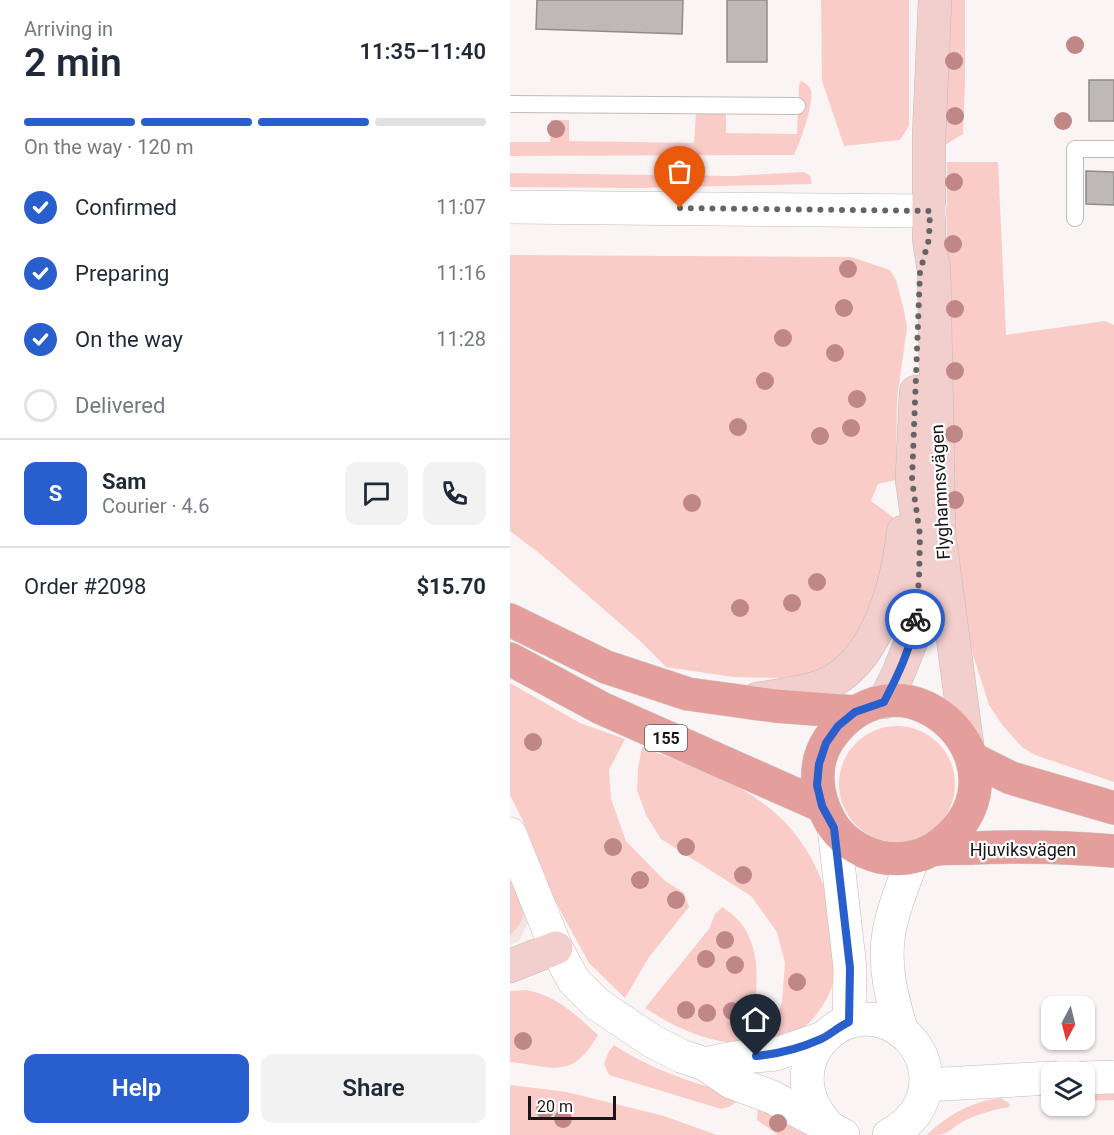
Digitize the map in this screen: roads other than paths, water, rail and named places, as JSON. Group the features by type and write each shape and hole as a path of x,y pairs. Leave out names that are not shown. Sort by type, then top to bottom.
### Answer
{"main road":[{"path":"510,620 606,667 688,694 741,702 870,707 904,701 923,706 940,715 955,728 970,752 975,786 969,812 960,827 947,840 923,853"},
{"name":"155","path":"510,659 601,708 828,817 850,844 870,854 891,859 923,853"},
{"path":"828,817 817,785 819,764 826,743 838,726 870,707"},
{"path":"970,752 1011,778 1114,808"},
{"name":"Hjuviksvägen","path":"923,853 1061,847 1114,851"}],"street":[{"name":"Flyghamnsvägen","path":"935,0 929,135 929,225 934,271 939,533 970,752"},
{"path":"510,207 929,225"},
{"name":"Flyghamnsvägen","path":"741,702 825,685 845,671 861,655 875,634 896,579 912,480 920,272 929,225"},
{"name":"Flyghamnsvägen","path":"870,707 898,674 912,639 919,580 920,535 912,480"},
{"path":"828,817 850,968 836,1030 810,1059 806,1084 813,1107 836,1131"},
{"path":"510,834 556,948 574,981 597,1004 652,1041 681,1056 705,1064 731,1082 772,1097 836,1131"},
{"path":"902,1032 892,997 887,948 889,930 923,853"},
{"path":"510,966 556,948"},
{"path":"705,1064 734,1058 776,1054 863,1020 877,1021 902,1032 916,1046 926,1075 924,1096 914,1116 906,1125 889,1135"},
{"path":"1095,1078 1114,1077"},
{"path":"926,1085 1041,1079"}],"lane":[{"path":"510,104 797,106"},
{"path":"1075,218 1075,149 1114,149"}]}
